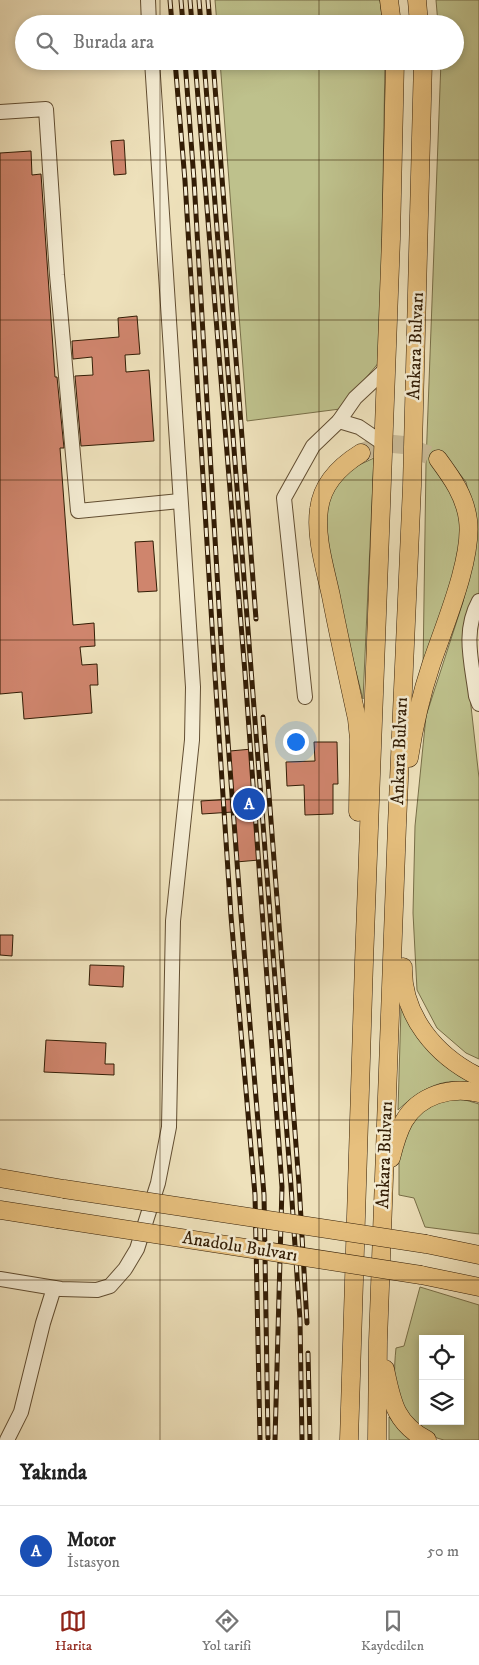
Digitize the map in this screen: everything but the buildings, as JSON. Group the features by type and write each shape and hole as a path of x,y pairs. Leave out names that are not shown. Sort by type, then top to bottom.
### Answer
{"main road":[{"path":"389,0 391,15"},
{"path":"416,0 418,15"},
{"name":"Ankara Bulvarı","path":"349,1440 364,962 387,368 395,70"},
{"name":"Ankara Bulvarı","path":"377,1440 378,1341 397,825 412,486 423,70"},
{"path":"361,453 341,467 327,485 319,508 318,521 323,560 357,720 359,739 356,898 364,962"},
{"path":"438,459 460,492 465,506 468,522 468,545 420,700 397,825 406,863 403,940 404,991 410,1006 430,1039 442,1053 479,1077"},
{"path":"384,1182 399,1131 404,1120 412,1110 427,1098 438,1093 452,1090 479,1093"},
{"name":"Anadolu Bulvarı","path":"0,1178 426,1244 478,1254"},
{"name":"Anadolu Bulvarı","path":"0,1210 421,1275 471,1285 479,1291"},
{"path":"378,1341 396,1412 410,1430 427,1440"}],"street":[{"path":"148,0 149,15"},
{"path":"0,1279 77,1290 97,1290 110,1286 125,1269 137,1249 158,1183 168,1127 173,921 192,740 193,687 165,235 153,70"},
{"path":"0,112 46,109 57,275 78,511 180,501"},
{"path":"305,697 284,498 312,446 339,421 356,398 387,368"},
{"path":"339,421 358,427 384,444"},
{"path":"479,601 468,636 476,696 479,704"},
{"path":"6,1440 21,1412 43,1323 54,1288"}],"green space":[{"path":"215,0 380,0 382,15 216,15"},
{"path":"436,0 479,0 479,598 463,634 479,778 479,1059 466,1053 437,1028 417,990 413,913 415,826 426,716 463,602 475,542 473,511 466,482 442,451 462,526 459,552 447,600 423,669 426,463 441,70 464,70 464,15 437,15"},
{"path":"221,70 385,70 380,361 340,409 247,421"},
{"path":"374,458 363,699 338,602 324,532 329,499 344,472"},
{"path":"401,1008 420,1039 479,1087 460,1082 442,1083 426,1089 398,1110"},
{"path":"446,1099 462,1099 479,1104 479,1234 425,1227 414,1198 399,1195 399,1152 401,1141 418,1116 429,1107"},
{"path":"420,1287 479,1305 479,1440 444,1440 434,1437 425,1432 411,1418 397,1390 395,1380 396,1348 404,1346"},
{"path":"389,1417 398,1427 413,1440 389,1440"}],"tunnel":[{"path":"361,453 383,443 404,445 438,459"}],"railway":[{"path":"170,0 171,15"},
{"path":"181,0 182,15"},
{"path":"190,0 191,15"},
{"path":"199,0 200,15"},
{"path":"208,0 209,15"},
{"path":"176,70 185,181 231,916 255,1195 260,1440"},
{"path":"186,70 194,180 223,675 264,1195 268,1438"},
{"path":"196,70 245,673 282,1187 275,1440"},
{"path":"205,70 291,1186 300,1320 302,1440"},
{"path":"214,70 256,619"},
{"path":"263,717 299,1184 307,1323"},
{"path":"308,1353 310,1440"}],"place":[{"name":"Motor","path":"249,804"}]}
